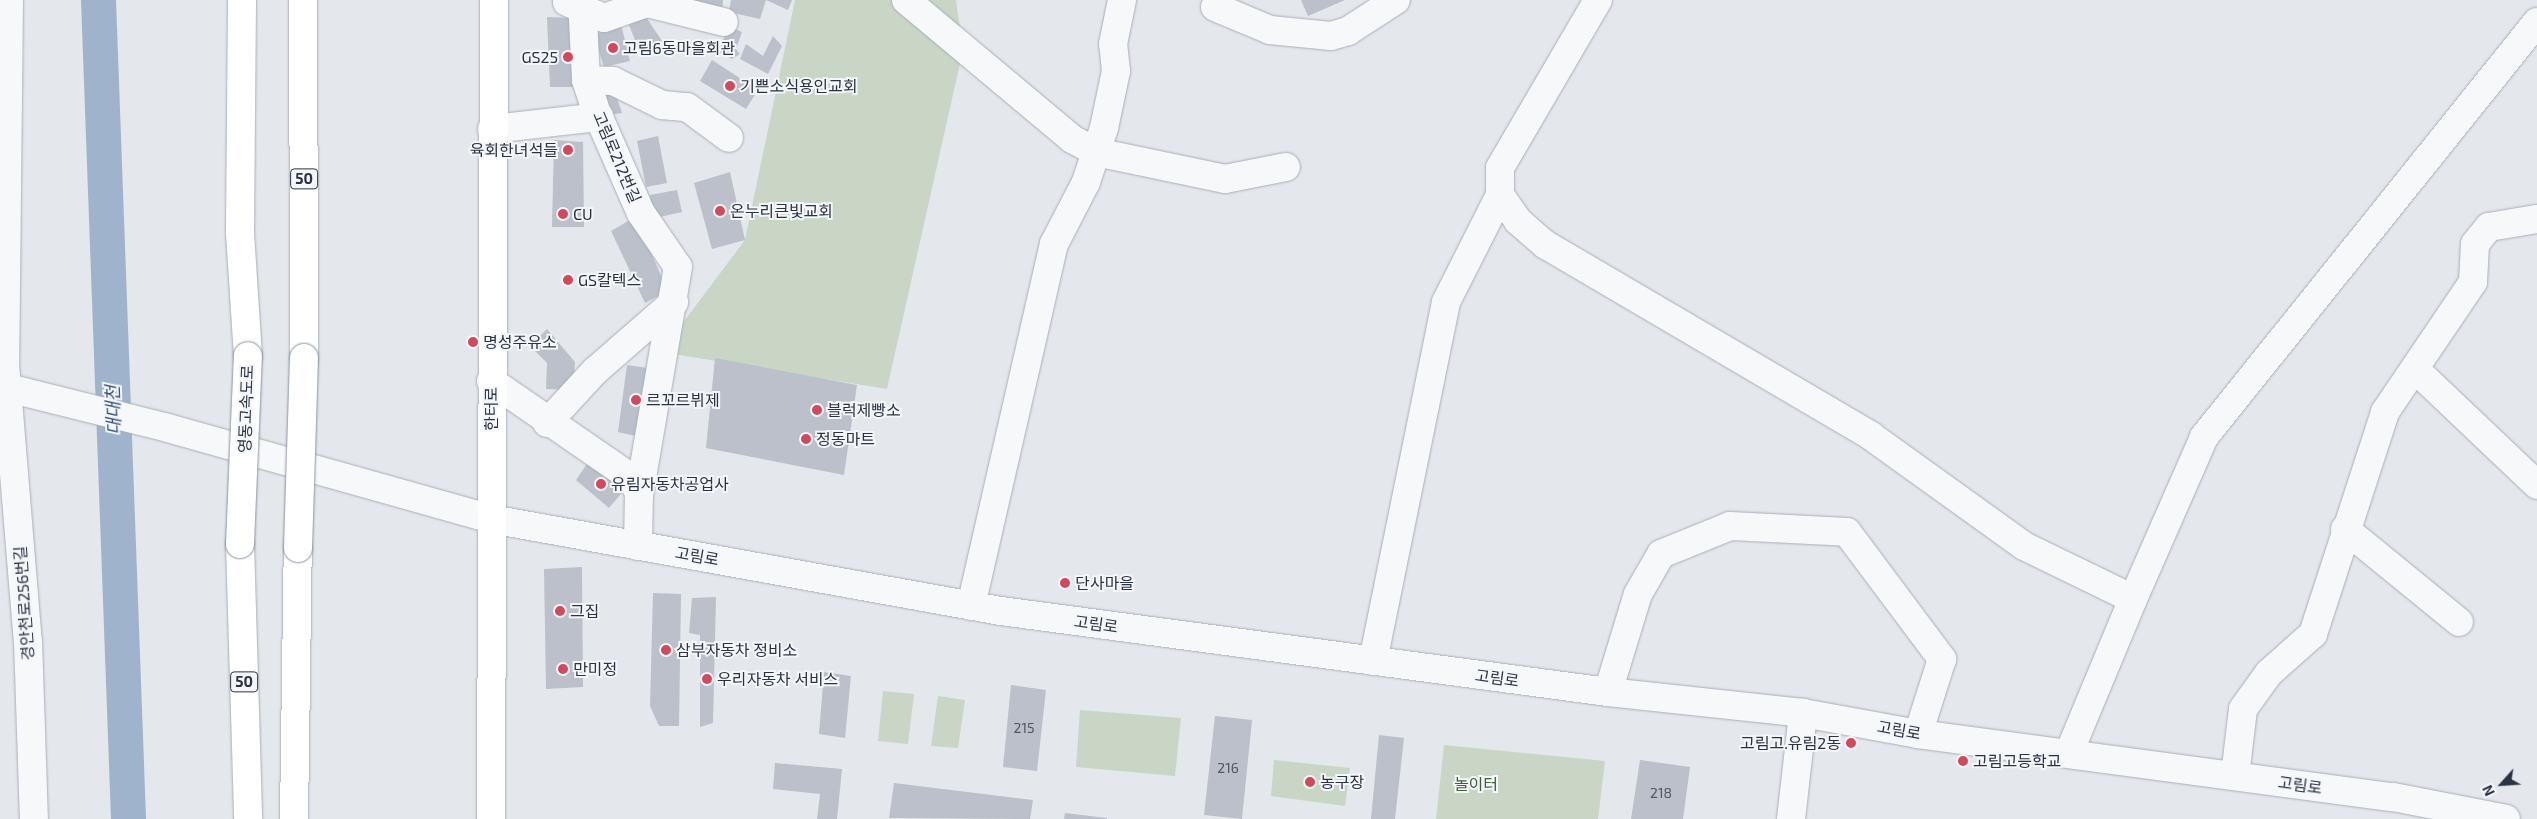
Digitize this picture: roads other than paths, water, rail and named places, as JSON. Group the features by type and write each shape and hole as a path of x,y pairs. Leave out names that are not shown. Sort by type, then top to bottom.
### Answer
{"main road":[{"name":"영동고속도로","path":"242,0 240,233 248,356 240,544 248,819"},
{"name":"50","path":"294,819 298,548 304,358 302,0"},
{"name":"한터로","path":"491,819 491,381 494,0"}],"street":[{"name":"경안천로256번길","path":"9,0 11,388 28,641 34,819"},
{"path":"906,0 1072,139 1096,152 1225,179 1286,167"},
{"path":"971,606 1054,244 1086,182 1096,152 1116,71 1113,44 1122,0"},
{"path":"1215,2 1270,30 1323,36 1348,31 1396,0"},
{"path":"1373,661 1446,302 1500,195 1500,168 1598,0"},
{"path":"576,4 604,18 648,2 724,22"},
{"name":"고림로212번길","path":"576,4 586,80 599,117 641,213 678,267 674,302 639,495 638,546"},
{"path":"2069,754 2133,599 2204,437 2537,22"},
{"path":"586,80 613,81 662,104 687,106 729,138"},
{"path":"492,129 599,117"},
{"path":"1500,195 1518,221 1546,245 1871,436 2024,546 2133,599"},
{"path":"2235,776 2244,709 2269,673 2313,634 2345,529 2385,412 2416,370 2474,282 2475,244 2489,227 2537,219"},
{"path":"547,423 596,371 674,302"},
{"path":"2416,370 2537,485"},
{"path":"491,381 547,423 630,476 639,495"},
{"name":"고림로","path":"11,388 168,428 491,519 971,606 1608,692 1803,713 1918,734 2393,797 2506,819"},
{"path":"1608,692 1638,594 1661,554 1730,526 1847,532 1942,659 1918,734"},
{"path":"2345,529 2460,622"},
{"path":"1791,819 1803,713"}],"waterway":[{"name":"대대천","path":"98,0 128,819"}],"place":[{"name":"고림6동마을회관","path":"613,48"},
{"name":"GS25","path":"568,57"},
{"name":"기쁜소식용인교회","path":"730,86"},
{"name":"육회한녀석들","path":"568,150"},
{"name":"온누리큰빛교회","path":"720,211"},
{"name":"CU","path":"563,214"},
{"name":"GS칼텍스","path":"568,280"},
{"name":"명성주유소","path":"473,342"},
{"name":"르꼬르뷔제","path":"636,400"},
{"name":"블럭제빵소","path":"817,410"},
{"name":"정동마트","path":"806,439"},
{"name":"유림자동차공업사","path":"601,484"},
{"name":"단사마을","path":"1065,583"},
{"name":"그집","path":"560,611"},
{"name":"삼부자동차 정비소","path":"666,650"},
{"name":"만미정","path":"563,669"},
{"name":"우리자동차 서비스","path":"707,679"},
{"name":"고림고.유림2동","path":"1851,743"},
{"name":"고림고등학교","path":"1963,761"},
{"name":"농구장","path":"1310,782"}],"park label":[{"name":"놀이터","path":"1476,784"}]}
